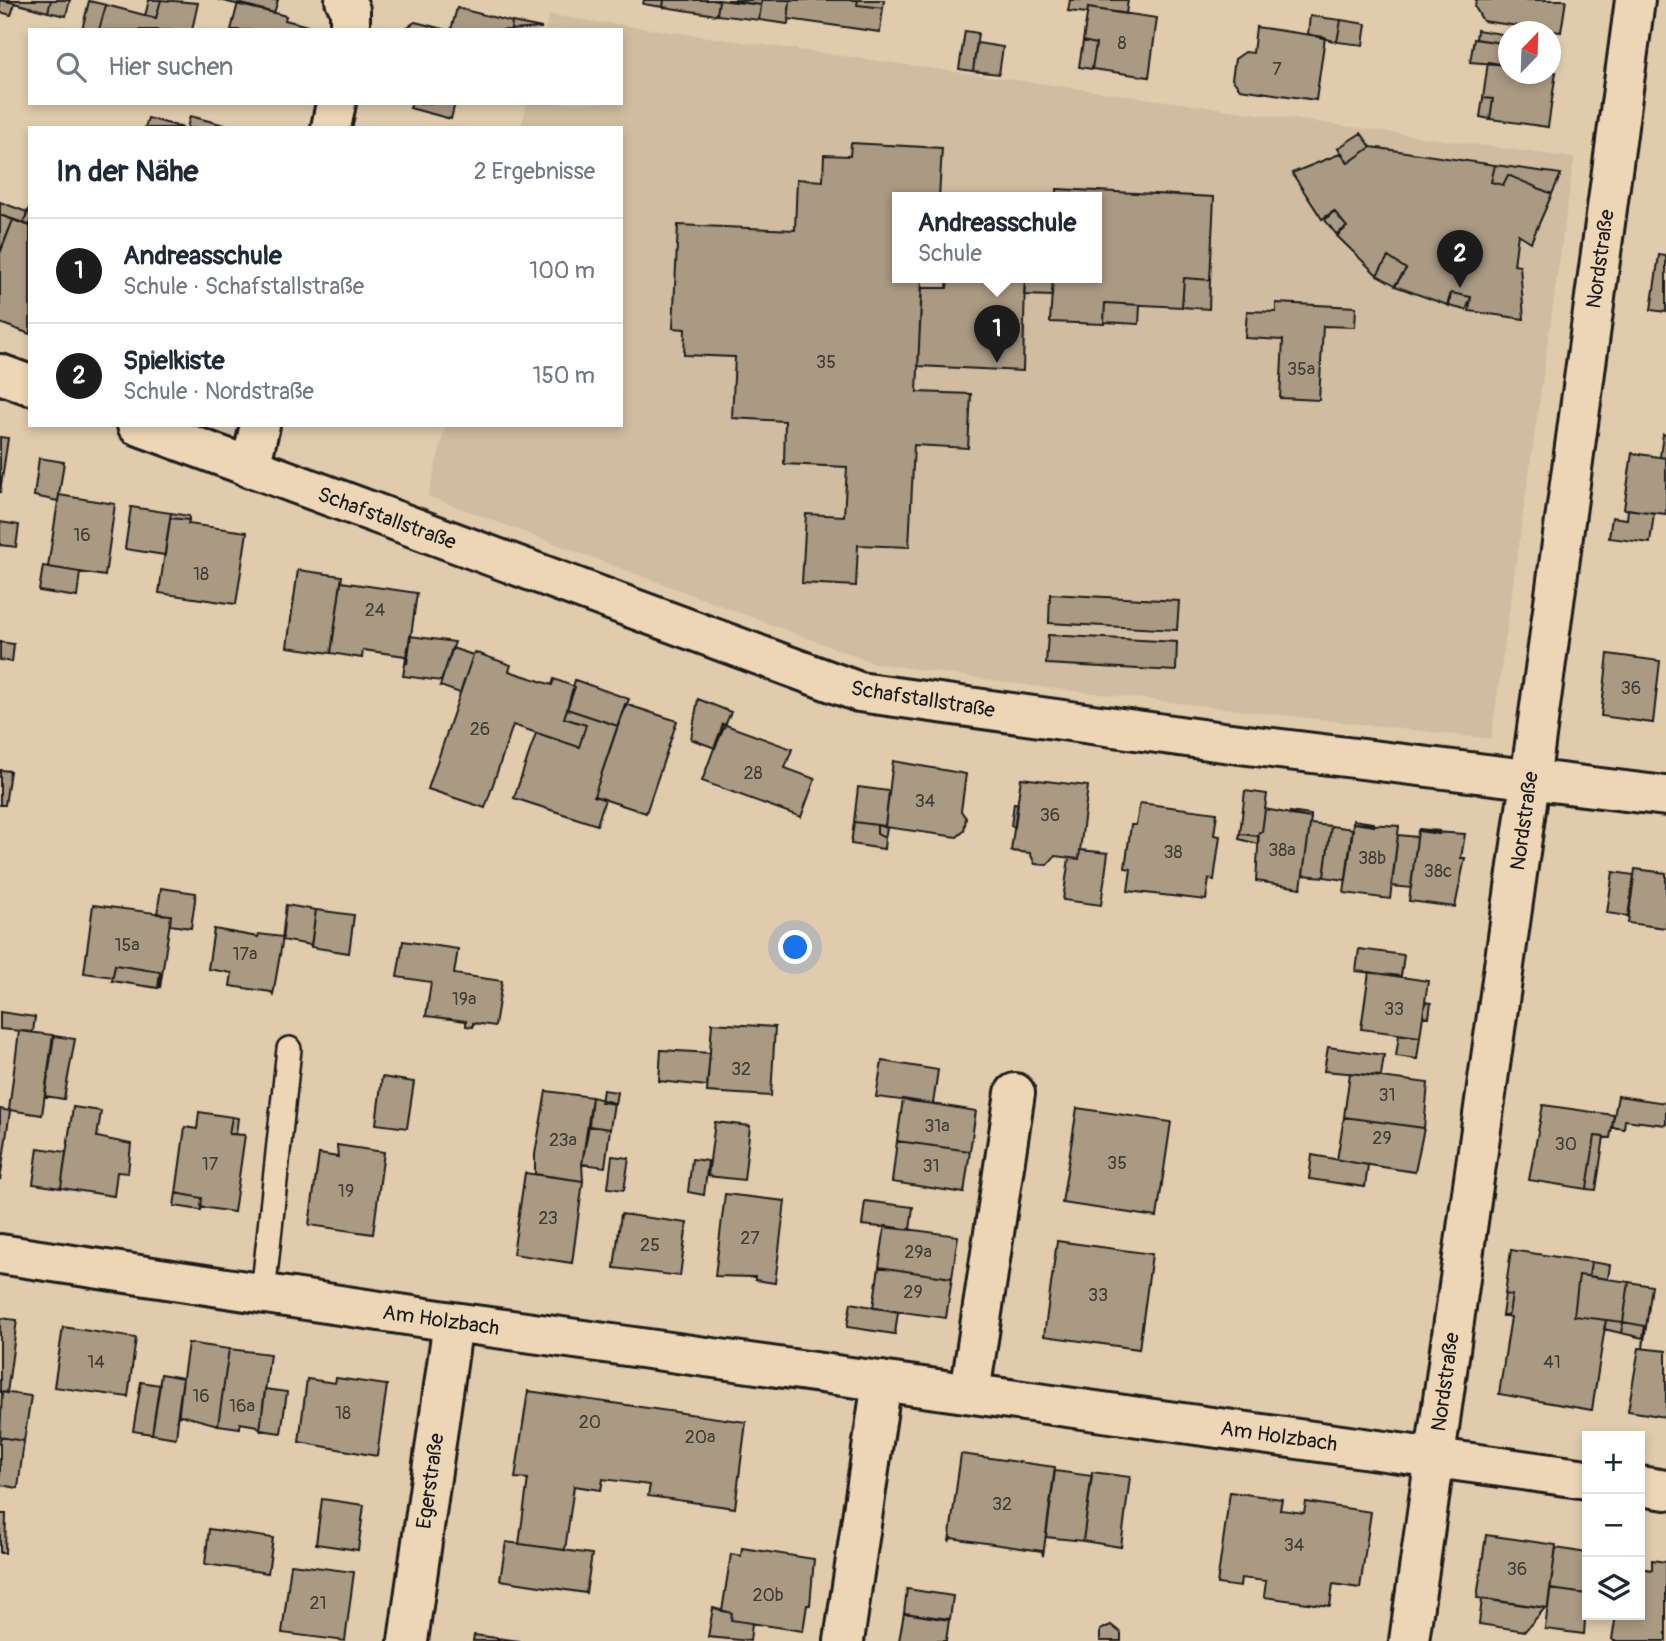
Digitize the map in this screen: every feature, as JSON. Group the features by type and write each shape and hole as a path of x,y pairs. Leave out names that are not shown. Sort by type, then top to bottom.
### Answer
{"street":[{"name":"Nordstraße","path":"1409,1641 1530,781 1635,0"},
{"path":"331,126 336,105"},
{"path":"0,374 28,384"},
{"name":"Schafstallstraße","path":"142,427 859,692 1530,781 1666,796"},
{"path":"250,468 260,427"},
{"path":"970,1393 1015,1093"},
{"name":"Am Holzbach","path":"0,1254 453,1322 1582,1478"},
{"name":"Egerstraße","path":"408,1641 453,1322"},
{"path":"844,1641 882,1381"},
{"path":"1645,1487 1666,1490"}],"lane":[{"path":"263,1294 289,1049"}],"shaded area":[{"path":"549,15 1574,158 1491,739 1040,687 874,663 428,496 445,427 623,427 623,126 521,126 527,105 623,105 623,28 546,28"}],"building":[{"path":"0,0 15,3 11,15 0,12"},
{"path":"3,0 51,0 48,12"},
{"path":"51,0 70,0 66,16 48,12"},
{"path":"149,0 161,0 156,18 145,16"},
{"path":"161,0 198,3 192,28 100,28 106,5 156,18"},
{"path":"219,0 278,0 274,13"},
{"path":"644,0 664,0 663,7 643,4"},
{"path":"664,0 719,0 717,15 663,7"},
{"path":"719,0 761,5 759,20 717,15"},
{"path":"727,0 762,0 761,5"},
{"path":"762,0 790,0 788,24 759,20"},
{"path":"790,0 858,0 857,5 883,8 880,32 788,19"},
{"path":"858,0 884,0 883,8 857,5"},
{"path":"1070,0 1128,0 1126,14 1088,8 1087,13 1068,11"},
{"path":"1476,0 1566,0 1561,32 1561,21 1498,21 1498,23 1483,21 1475,7"},
{"path":"89,1 106,5 100,28 82,28"},
{"path":"238,3 286,16 285,20 308,26 308,28 232,28"},
{"path":"457,8 512,22 511,28 452,28"},
{"path":"1088,8 1157,18 1149,77 1092,69 1096,44 1083,41"},
{"path":"1310,16 1341,20 1337,42 1308,34"},
{"path":"1341,20 1366,24 1363,45 1337,42"},
{"path":"415,22 439,28 406,28"},
{"path":"512,22 542,28 511,28"},
{"path":"1256,27 1325,37 1316,100 1240,89 1232,79 1235,59 1245,52 1253,53"},
{"path":"1477,30 1498,33 1498,42 1476,39"},
{"path":"965,31 978,33 973,71 959,69"},
{"path":"1474,39 1498,43 1498,64 1470,62"},
{"path":"1083,41 1096,44 1092,69 1079,67"},
{"path":"977,43 1003,47 999,74 973,71"},
{"path":"1488,62 1498,64 1498,84 1554,84 1548,127 1490,119 1493,99 1483,98"},
{"path":"1483,98 1493,99 1490,119 1480,117"},
{"path":"411,105 454,105 451,119 410,108"},
{"path":"190,116 228,126 188,126"},
{"path":"148,118 177,126 146,126"},
{"path":"1361,133 1371,147 1348,163 1338,148"},
{"path":"851,143 942,148 939,192 892,192 892,283 922,283 917,392 971,394 968,448 914,445 909,547 858,545 856,586 802,583 806,514 844,516 847,467 784,464 785,421 732,418 735,357 684,355 685,329 673,328 678,225 795,230 797,179 823,181 824,155 850,156"},
{"path":"1371,147 1495,165 1491,182 1503,185 1508,175 1552,194 1531,242 1518,234 1514,265 1520,266 1524,319 1469,311 1471,297 1451,293 1447,305 1395,286 1406,269 1388,257 1377,275 1337,236 1347,227 1334,211 1322,219 1292,173 1342,153 1348,163"},
{"path":"1495,165 1561,174 1552,194 1508,175 1503,185 1491,182"},
{"path":"1057,189 1214,197 1210,280 1184,278 1182,307 1105,303 1104,324 1050,322 1053,283 1102,283 1102,192 1057,192"},
{"path":"0,202 27,212 24,223 0,215"},
{"path":"1334,211 1347,227 1336,234 1325,220"},
{"path":"0,215 13,220 1,251 0,250"},
{"path":"13,220 28,225 28,333 0,323 0,252"},
{"path":"1659,255 1666,256 1666,312 1651,310"},
{"path":"1388,257 1406,269 1395,285 1377,275"},
{"path":"1184,278 1210,280 1209,309 1182,307"},
{"path":"947,283 1025,283 1023,371 918,366 922,288 947,288"},
{"path":"1025,283 1053,283 1052,296 1024,295"},
{"path":"1451,293 1471,297 1466,310 1449,306"},
{"path":"1105,303 1140,305 1139,324 1104,322"},
{"path":"1276,303 1356,307 1355,327 1323,326 1319,400 1280,398 1283,340 1245,338 1247,311 1276,312"},
{"path":"1663,434 1666,435 1666,458 1660,457"},
{"path":"0,437 8,438 0,493"},
{"path":"1632,453 1666,458 1666,514 1624,509"},
{"path":"39,458 64,462 58,501 34,496"},
{"path":"59,495 115,504 105,576 48,567"},
{"path":"131,507 171,513 165,555 125,549"},
{"path":"1628,509 1654,513 1650,543 1609,538 1612,517 1627,519"},
{"path":"171,513 189,516 189,520 170,518"},
{"path":"170,518 189,520 188,524 247,532 236,604 159,593"},
{"path":"0,522 19,525 16,547 0,545"},
{"path":"43,566 80,572 77,597 39,591"},
{"path":"298,570 342,576 331,653 287,647"},
{"path":"341,582 417,593 407,664 405,656 363,650 362,658 331,653"},
{"path":"1050,594 1179,601 1177,630 1049,623"},
{"path":"1048,635 1177,642 1176,671 1046,664"},
{"path":"410,636 455,642 441,681 403,676"},
{"path":"0,642 14,644 12,662 0,660"},
{"path":"452,648 473,655 460,693 440,686"},
{"path":"474,652 511,665 509,671 552,685 554,679 575,687 564,718 586,725 579,747 513,725 485,808 428,789"},
{"path":"1608,654 1660,661 1653,723 1601,716"},
{"path":"575,680 629,699 618,726 567,709"},
{"path":"698,699 731,712 715,748 691,739"},
{"path":"625,704 677,721 646,813 594,796"},
{"path":"567,709 618,726 594,796 605,799 597,825 514,798 536,733 579,747 586,725 564,718"},
{"path":"723,724 792,749 785,768 815,779 801,817 702,781"},
{"path":"893,761 966,774 961,811 966,818 964,831 957,837 885,827"},
{"path":"0,770 10,771 5,805 0,805"},
{"path":"1021,778 1088,786 1079,859 1055,856 1047,865 1035,864 1030,853 1011,851"},
{"path":"858,787 889,791 885,826 854,822"},
{"path":"1245,791 1267,794 1262,832 1259,832 1258,836 1240,834"},
{"path":"1014,803 1018,804 1015,827 1011,826"},
{"path":"1140,803 1217,813 1214,835 1220,836 1214,880 1209,879 1206,900 1128,891 1131,869 1125,868 1131,825 1136,825"},
{"path":"1265,809 1311,818 1301,888 1256,881 1259,832 1262,832"},
{"path":"1290,812 1311,815 1311,818 1290,815"},
{"path":"1353,820 1374,823 1374,826 1353,823"},
{"path":"854,822 877,825 877,834 885,838 884,849 851,844"},
{"path":"1353,823 1399,826 1390,899 1344,893"},
{"path":"1310,824 1331,826 1324,877 1303,875"},
{"path":"877,825 887,828 885,838 877,834"},
{"path":"1331,826 1353,829 1346,880 1324,877"},
{"path":"1418,831 1439,831 1439,834"},
{"path":"1418,831 1465,834 1461,858 1465,858 1455,907 1409,901"},
{"path":"1240,834 1258,836 1258,844 1239,839"},
{"path":"1398,835 1417,837 1411,888 1392,886"},
{"path":"1080,850 1108,853 1101,905 1063,900 1069,858 1079,859"},
{"path":"1635,869 1666,873 1666,928 1628,923"},
{"path":"1613,872 1634,875 1628,916 1607,913"},
{"path":"161,888 196,893 191,928 170,925 171,915 157,914"},
{"path":"93,905 171,915 160,988 160,972 115,965 113,977 84,973"},
{"path":"286,905 316,910 311,945 282,940"},
{"path":"316,910 354,915 349,953 311,947"},
{"path":"214,929 258,937 259,934 283,937 273,995 271,992 230,986 232,973 208,969"},
{"path":"403,941 458,949 454,974 502,981 495,1026 473,1023 473,1027 466,1026 466,1021 426,1016 431,982 397,977"},
{"path":"1359,949 1404,955 1401,976 1356,971"},
{"path":"115,965 160,972 158,988 112,981"},
{"path":"1369,972 1428,981 1420,1037 1361,1029"},
{"path":"1425,1002 1431,1003 1429,1017 1423,1016"},
{"path":"0,1012 35,1017 33,1032 0,1029"},
{"path":"712,1023 775,1027 771,1096 707,1092"},
{"path":"19,1031 53,1035 42,1115 9,1110"},
{"path":"1399,1035 1420,1037 1417,1059 1396,1056"},
{"path":"54,1036 75,1039 64,1099 45,1096"},
{"path":"1328,1047 1384,1055 1381,1076 1324,1071"},
{"path":"661,1050 710,1053 707,1086 659,1081"},
{"path":"882,1061 938,1070 933,1104 876,1097"},
{"path":"1350,1073 1428,1083 1424,1128 1344,1117"},
{"path":"382,1077 414,1082 407,1128 376,1124"},
{"path":"603,1090 617,1092 615,1104 601,1102"},
{"path":"546,1091 592,1097 582,1164 583,1181 535,1174 535,1154"},
{"path":"1618,1096 1666,1103 1666,1125 1625,1120 1624,1129 1612,1127"},
{"path":"592,1097 614,1103 610,1129 589,1126"},
{"path":"903,1099 976,1111 970,1151 897,1141"},
{"path":"1543,1105 1614,1115 1610,1138 1595,1136 1587,1189 1529,1180"},
{"path":"73,1107 101,1111 97,1137 131,1144 128,1173 117,1172 114,1196 61,1188"},
{"path":"1077,1108 1171,1122 1157,1217 1062,1203"},
{"path":"0,1109 10,1111 0,1180"},
{"path":"199,1112 232,1117 229,1134 245,1135 234,1212 201,1207 202,1198 176,1193 185,1127 197,1129"},
{"path":"232,1117 238,1118 236,1134 229,1134"},
{"path":"1344,1117 1424,1128 1415,1172 1337,1160"},
{"path":"715,1122 750,1126 744,1180 708,1176"},
{"path":"589,1126 610,1129 605,1167 582,1164"},
{"path":"1595,1136 1604,1137 1596,1190 1587,1189"},
{"path":"897,1141 970,1151 964,1193 892,1182"},
{"path":"337,1145 384,1152 373,1234 309,1225 319,1154 338,1157"},
{"path":"38,1148 66,1152 61,1188 33,1184"},
{"path":"1312,1155 1368,1165 1365,1187 1309,1179"},
{"path":"612,1156 629,1158 624,1190 608,1188"},
{"path":"692,1159 708,1161 704,1195 688,1192"},
{"path":"525,1173 583,1181 572,1263 513,1254"},
{"path":"176,1193 202,1198 201,1210 174,1206"},
{"path":"725,1194 785,1201 775,1283 755,1280 755,1277 715,1276"},
{"path":"865,1201 913,1207 910,1230 862,1225"},
{"path":"621,1214 687,1223 680,1276 614,1268"},
{"path":"885,1226 958,1236 952,1278 879,1267"},
{"path":"1057,1241 1152,1254 1139,1349 1044,1336"},
{"path":"1511,1250 1591,1262 1589,1276 1579,1275 1574,1316 1606,1320 1592,1410 1499,1394 1511,1317 1506,1316 1509,1314 1512,1295 1505,1294"},
{"path":"1591,1262 1610,1265 1608,1279 1589,1276"},
{"path":"879,1267 952,1278 946,1318 873,1308"},
{"path":"1579,1275 1629,1282 1623,1322 1574,1316"},
{"path":"1629,1282 1652,1286 1643,1348 1645,1326 1623,1322"},
{"path":"1505,1294 1512,1295 1509,1314 1502,1316"},
{"path":"851,1303 898,1312 895,1334 847,1327"},
{"path":"0,1318 17,1320 7,1393 0,1392"},
{"path":"1606,1320 1623,1322 1621,1333 1604,1329"},
{"path":"1623,1322 1645,1326 1643,1338 1621,1333"},
{"path":"63,1327 136,1338 128,1397 54,1387"},
{"path":"188,1343 229,1349 218,1425 181,1415 177,1419"},
{"path":"1639,1348 1666,1351 1666,1417 1628,1411"},
{"path":"229,1349 270,1354 260,1430 257,1426 240,1423 240,1428 218,1425"},
{"path":"161,1374 183,1378 176,1438 152,1434"},
{"path":"336,1378 387,1385 377,1456 299,1442 307,1379 335,1383"},
{"path":"141,1382 160,1385 152,1434 133,1431"},
{"path":"265,1389 287,1392 281,1433 260,1430"},
{"path":"528,1391 746,1422 735,1508 648,1496 650,1485 603,1479 601,1490 574,1486 565,1550 519,1544 528,1479 515,1478"},
{"path":"2,1392 31,1396 24,1441 0,1437"},
{"path":"0,1437 24,1441 18,1488 0,1485"},
{"path":"961,1454 1055,1467 1043,1556 1042,1551 951,1538 949,1542"},
{"path":"1055,1471 1092,1476 1083,1541 1046,1537"},
{"path":"1092,1472 1130,1477 1121,1547 1083,1541"},
{"path":"1230,1492 1282,1499 1280,1510 1304,1513 1306,1502 1371,1512 1360,1588 1333,1584 1330,1606 1264,1597 1266,1581 1241,1578 1240,1587 1217,1584"},
{"path":"322,1499 364,1505 358,1550 316,1544"},
{"path":"0,1514 6,1514 5,1553 0,1553"},
{"path":"209,1529 273,1538 268,1573 205,1564"},
{"path":"1486,1535 1556,1545 1548,1608 1477,1598"},
{"path":"506,1542 592,1554 586,1593 500,1580"},
{"path":"742,1548 814,1559 810,1605 807,1605 803,1631 731,1620 732,1613 722,1611 731,1554 741,1556"},
{"path":"1556,1548 1582,1552 1582,1593 1550,1589"},
{"path":"1652,1560 1666,1562 1666,1641 1614,1641 1612,1639 1615,1620 1645,1620 1645,1569 1652,1570"},
{"path":"291,1564 354,1572 345,1641 282,1633"},
{"path":"907,1589 953,1596 950,1619 904,1613"},
{"path":"1550,1589 1582,1593 1584,1634 1545,1629"},
{"path":"1482,1599 1545,1608 1525,1631 1479,1624"},
{"path":"713,1608 732,1613 731,1620 752,1623 750,1641 708,1637"},
{"path":"904,1613 949,1620 946,1641 899,1641"},
{"path":"1111,1625 1121,1633 1121,1641 1100,1641 1100,1630"},
{"path":"474,1635 520,1641 473,1641"}],"place":[{"name":"Spielkiste","path":"1460,288"},
{"name":"Andreasschule","path":"997,363"}]}
